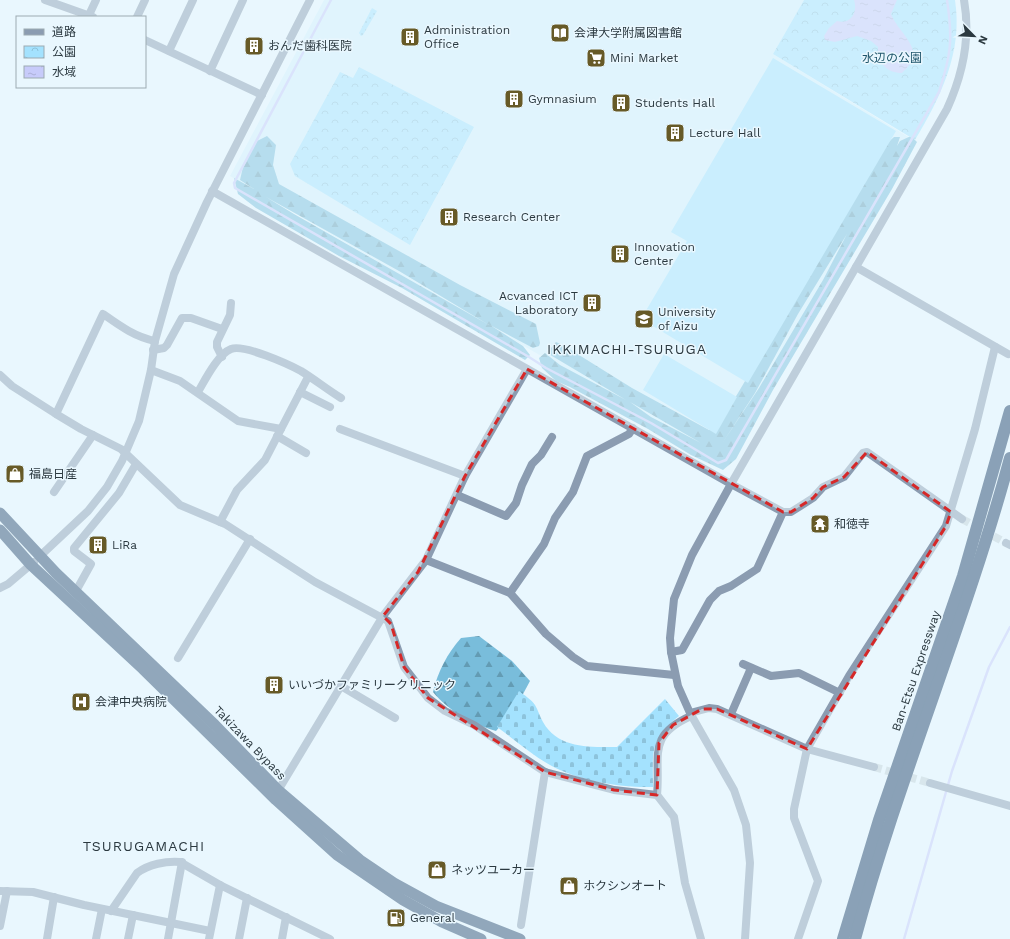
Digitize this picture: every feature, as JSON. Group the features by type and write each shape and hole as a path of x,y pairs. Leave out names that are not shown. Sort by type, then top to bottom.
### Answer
{"highway":[{"name":"Ban-Etsu Expressway","path":"843,939 879,820 963,576 1010,411"},
{"name":"Ban-Etsu Expressway","path":"855,939 890,824 989,531 1010,458"},
{"name":"Takizawa Bypass","path":"0,513 39,557 215,725 276,794 360,860 394,883 436,906 520,939"},
{"name":"Takizawa Bypass","path":"0,530 31,565 276,794 336,855 385,889 442,922 481,939"}],"street":[{"path":"45,0 91,16 96,0"},
{"path":"137,16 145,0"},
{"path":"169,51 193,0"},
{"path":"210,71 243,0"},
{"path":"0,588 8,584 31,565 88,511 112,480 126,453 139,421 151,370 155,341 174,274 212,191 310,0"},
{"path":"745,939 750,863 746,825 734,790 691,715 674,675 671,652 671,622 676,590 692,555 731,484 953,96 962,70 966,45 966,10 964,0"},
{"path":"146,40 262,95"},
{"path":"212,191 783,512 791,512 813,498 823,487 844,477 863,453 866,452 962,519"},
{"path":"856,267 1008,354"},
{"path":"222,357 217,347 222,329 230,314 231,303"},
{"path":"56,414 103,314 130,332 142,338 155,341"},
{"path":"153,350 164,348 167,345 182,318 191,318 222,329"},
{"path":"798,939 818,881 794,818 794,809 807,749 840,693 946,526 975,429 995,347"},
{"path":"198,392 222,357 230,349 244,349 289,365 341,398"},
{"path":"276,794 383,616 426,560 465,476 527,369"},
{"path":"151,370 167,374 198,392 238,421 279,433 306,453"},
{"path":"0,375 12,386 56,414 126,453 180,505 220,522 250,539 315,582 383,616 391,624 397,650 404,667 428,698 445,711 474,725 545,772 614,790 657,795 672,812 674,817 684,883 701,939"},
{"path":"220,522 237,490 265,460 308,377"},
{"path":"300,392 330,406"},
{"path":"340,428 465,476"},
{"path":"510,592 544,544 555,518 573,492 587,456 629,434 632,428"},
{"path":"54,492 93,435"},
{"path":"457,495 506,516 516,503 522,485 532,464 541,455 552,436"},
{"path":"76,591 91,564 74,551 74,548 119,493 136,464"},
{"path":"671,652 682,650 710,600 719,591 731,586 756,569 783,512"},
{"path":"178,658 250,539"},
{"path":"426,560 510,592 546,634 573,657 587,666 674,675"},
{"path":"743,664 771,676 800,673 840,693"},
{"path":"731,714 751,668"},
{"path":"341,686 395,718"},
{"path":"657,795 657,752 659,743 673,725 691,715 709,708 731,714 807,749 874,767"},
{"path":"521,925 545,772"},
{"path":"930,783 1010,806"},
{"path":"111,911 137,873 143,869 173,862 182,862 220,885 330,939"},
{"path":"168,939 182,862"},
{"path":"0,926 3,891 33,892 102,909 171,923 210,935 220,885"},
{"path":"47,939 54,897"},
{"path":"239,939 247,898"},
{"path":"96,939 102,909"},
{"path":"128,939 133,915"},
{"path":"282,939 286,917"}],"highlighted area":[{"path":"527,369 783,512 791,512 813,498 823,487 844,477 867,452 951,512 946,526 807,749 717,709 702,709 673,725 659,743 657,795 614,790 545,772 428,698 404,667 391,624 383,616 418,572 465,476"}],"shaded area":[{"name":"University of Aizu","path":"324,0 804,0 773,54 915,141 726,463 230,176"}],"green space":[{"name":"水辺の公園","path":"804,0 955,0 957,19 953,56 941,90 915,140 773,54"},
{"path":"372,8 377,11 361,36 359,33"},
{"path":"773,58 896,131 748,383 641,319 687,241 671,232"},
{"path":"359,67 474,127 410,245 295,176 290,164 340,72 353,78"},
{"path":"267,136 276,145 273,165 279,184 460,285 536,324 540,343 539,346 533,348 490,325 523,346 530,355 525,360 402,288 339,256 256,208 238,194 234,178 254,189 240,180 243,167 255,142","holes":["266,197 399,271 489,325"]},
{"path":"911,136 917,142 892,189 773,390 736,459 723,470 691,455 648,429 556,381 542,368 539,358 545,353 560,365 626,400 547,353 556,342 632,388 709,430 721,420 738,393 881,149 894,137 900,137 897,146 900,141","holes":["847,234 823,280 759,388 723,442 755,393 798,314","630,402 701,443 651,417"]},
{"path":"664,354 737,397 716,434 643,390"},
{"path":"479,636 512,661 530,681 515,709 496,731 470,721 453,711 433,692 440,670 456,644 461,638"},
{"path":"519,691 534,703 549,731 557,737 576,745 596,747 617,747 665,699 679,716 662,732 655,747 653,755 653,787 614,785 587,779 561,771 530,752 497,727"}],"water":[{"path":"854,0 897,0 891,14 913,50 913,57 910,65 902,73 897,73 884,66 879,58 878,47 871,41 857,36 835,42 825,40 824,36 829,28 837,21 842,22 850,19 855,9"}],"waterway":[{"path":"331,0 234,183 235,188 546,368 651,423 718,463 726,460 939,92 950,47 950,26 947,0"},
{"path":"904,939 952,771 989,667 1010,627"}],"tunnel":[{"path":"962,519 1006,543"},
{"path":"874,767 930,783"}],"place":[{"name":"会津大学附属図書館","path":"560,33"},
{"name":"Administration Office","path":"410,37"},
{"name":"おんだ歯科医院","path":"254,46"},
{"name":"Mini Market","path":"596,58"},
{"name":"Gymnasium","path":"514,99"},
{"name":"Students Hall","path":"621,103"},
{"name":"Lecture Hall","path":"675,133"},
{"name":"Research Center","path":"449,217"},
{"name":"Innovation Center","path":"620,254"},
{"name":"Acvanced ICT Laboratory","path":"592,303"},
{"name":"University of Aizu","path":"644,319"},
{"name":"福島日産","path":"15,474"},
{"name":"和徳寺","path":"820,524"},
{"name":"LiRa","path":"98,545"},
{"name":"いいづかファミリークリニック","path":"274,685"},
{"name":"会津中央病院","path":"81,702"},
{"name":"ネッツユーカー","path":"437,870"},
{"name":"ホクシンオート","path":"569,886"},
{"name":"General","path":"396,918"}],"district":[{"name":"IKKIMACHI-TSURUGA","path":"627,349"},
{"name":"TSURUGAMACHI","path":"144,846"}]}
